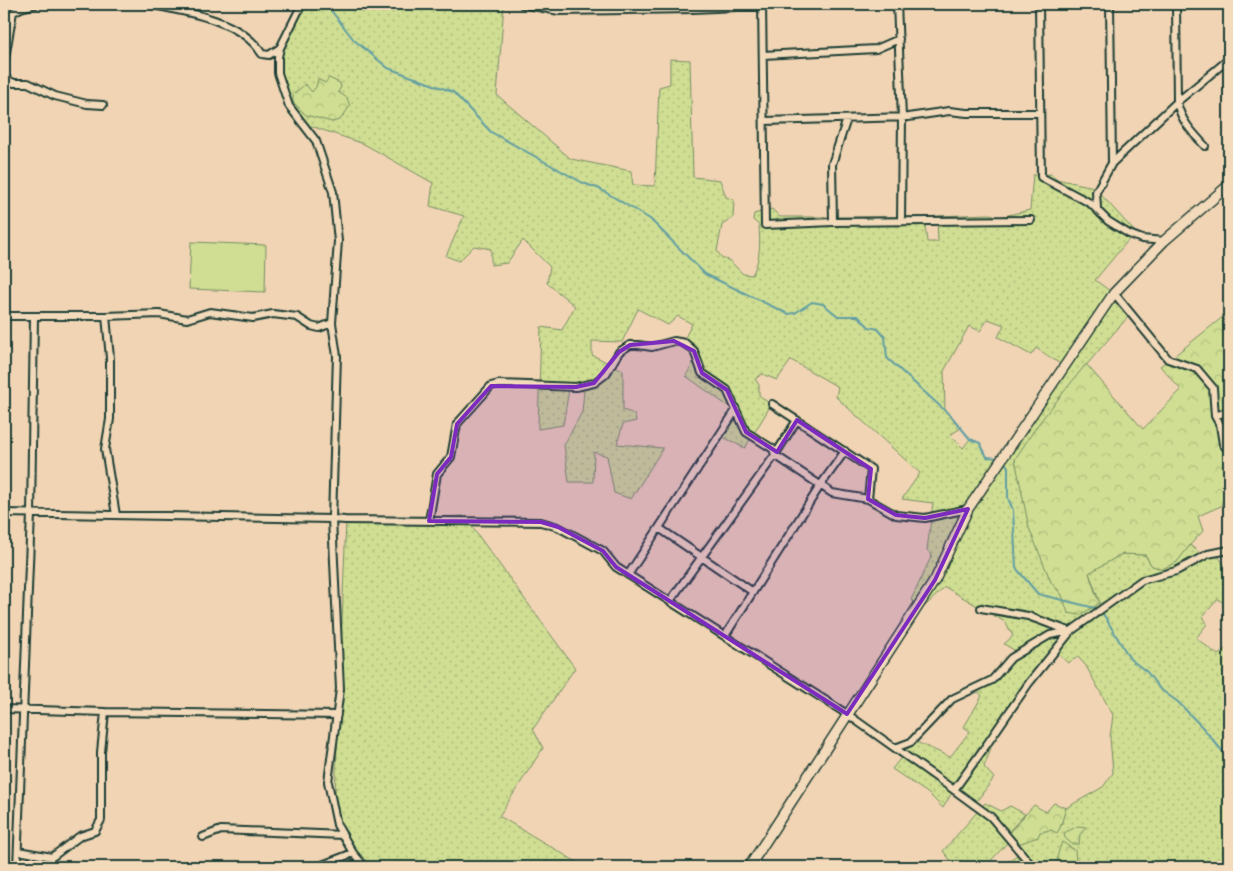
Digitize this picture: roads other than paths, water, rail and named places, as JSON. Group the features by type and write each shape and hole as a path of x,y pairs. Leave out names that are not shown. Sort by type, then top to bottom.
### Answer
{"main road":[{"path":"749,867 935,580 968,509 1114,293 1164,242 1229,185"}],"street":[{"path":"4,64 13,12 36,4"},
{"path":"146,4 194,13 230,26 256,44 262,54 269,55 280,48"},
{"path":"302,4 280,48 278,73 289,106 316,141 333,192 338,241 332,323 337,356 332,519 340,689 328,782 337,825 353,853 365,867"},
{"path":"522,4 559,11 617,7 800,4"},
{"path":"897,4 902,117 901,222"},
{"path":"1039,4 1041,177 1090,203 1108,221 1129,234 1142,239 1164,242"},
{"path":"1110,4 1112,163"},
{"path":"1176,4 1177,102 1180,115 1193,134 1205,146"},
{"path":"762,5 765,225 833,222 1031,220"},
{"path":"763,56 876,49 899,39"},
{"path":"1097,208 1096,192 1112,163 1177,102 1229,59"},
{"path":"4,78 14,83 28,83 54,96 87,104 103,105"},
{"path":"764,121 902,117 949,111 967,113 1040,113"},
{"path":"833,222 832,164 847,119"},
{"path":"1114,293 1168,360 1197,369 1213,388 1215,416 1220,425 1223,444 1229,451"},
{"path":"4,316 159,314 187,318 210,312 253,318 274,314 297,317 311,326 319,328 332,323"},
{"path":"106,316 110,358 110,419 105,449 116,515"},
{"path":"17,867 31,514 34,317"},
{"path":"430,521 437,474 451,457 457,424 491,386 499,384 576,387 594,384 606,374 619,352 630,345 652,347 674,341 685,344 694,351 702,373 727,390 746,432 773,449 775,455 832,493 868,499 896,515 925,518 968,509"},
{"path":"772,404 871,469 868,499"},
{"path":"628,575 736,410"},
{"path":"1215,416 1229,411"},
{"path":"670,601 775,455 797,420"},
{"path":"725,636 820,486 845,452"},
{"path":"4,513 541,522 558,527 603,552 616,567 628,575 848,714 991,817 1033,867"},
{"path":"659,528 753,592"},
{"path":"954,790 1029,683 1071,632 1142,580 1176,571 1208,554 1229,550"},
{"path":"981,608 1028,616 1071,632"},
{"path":"895,748 911,742 952,699 992,680 1011,658 1050,635 1071,632"},
{"path":"4,710 336,715"},
{"path":"18,851 52,857 80,836 95,830 101,820 101,752 105,712"},
{"path":"203,837 221,830 343,835"},
{"path":"317,867 353,853"}],"waterway":[{"path":"326,4 354,40 388,68 453,92 491,132 583,183 600,189 650,219 705,274 788,314 795,313 812,302 823,304 838,316 858,316 869,327 878,329 885,337 887,358 952,417 970,439 980,443 987,457 998,458"},
{"path":"1004,461 1008,467 1008,498 1013,510 1016,568 1038,594 1099,609"},
{"path":"1102,612 1130,659 1147,672 1160,689 1178,702 1229,759"}]}
